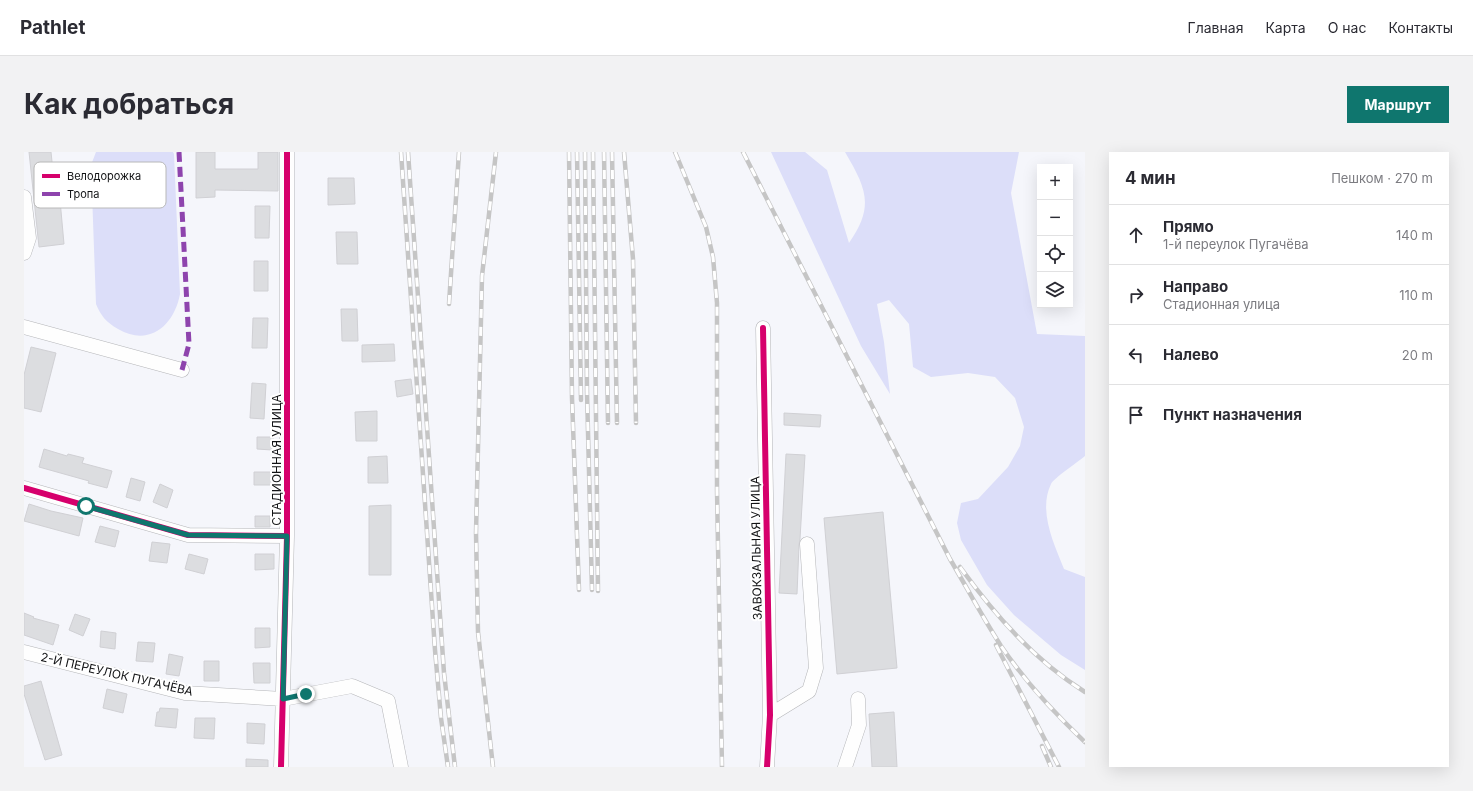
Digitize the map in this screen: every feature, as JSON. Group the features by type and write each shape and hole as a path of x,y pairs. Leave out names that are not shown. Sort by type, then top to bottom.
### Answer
{"street":[{"name":"СТАДИОННАЯ УЛИЦА","path":"281,767 287,536 287,152"},
{"path":"24,197 29,238 24,253"},
{"path":"24,327 182,370"},
{"name":"ЗАВОКЗАЛЬНАЯ УЛИЦА","path":"763,328 770,715 767,767"},
{"path":"24,488 188,535 287,536"},
{"path":"770,715 809,691 816,668 807,544"},
{"name":"2-Й ПЕРЕУЛОК ПУГАЧЁВА","path":"24,652 185,693 283,699 352,686 388,701 401,767"},
{"path":"845,767 859,725 858,699"}],"shaded area":[{"path":"96,152 173,152 174,154 180,294 172,316 166,324 150,334 140,336 129,334 118,329 104,318 96,304 93,208 166,208 166,162 92,162"},
{"path":"771,152 805,152 827,170 849,243 862,218 865,207 865,197 858,176 845,152 1019,152 1011,193 1037,334 1085,336 1085,456 1053,481 1047,494 1046,505 1052,538 1064,569 1085,577 1085,670 1061,655 1014,615 987,585 961,540 957,523 961,503 978,499 1008,467 1020,446 1024,427 1015,398 995,377 968,373 931,377 913,367 909,324 889,300 877,304 884,342 890,394 861,346"}],"building":[{"path":"29,152 51,152 52,162 34,162 34,200"},
{"path":"196,152 215,152 215,169 258,169 258,152 278,152 278,191 215,190 215,197 196,198"},
{"path":"328,178 354,178 355,204 328,205"},
{"path":"255,206 270,206 269,238 255,238"},
{"path":"35,208 61,208 64,244 39,247"},
{"path":"336,232 357,232 358,264 337,264"},
{"path":"254,261 268,261 268,291 254,291"},
{"path":"341,309 357,309 358,341 342,341"},
{"path":"253,318 268,318 267,348 252,348"},
{"path":"394,344 395,361 362,362 362,345"},
{"path":"31,347 56,353 41,412 24,408 24,375"},
{"path":"411,379 413,394 397,397 395,381"},
{"path":"252,383 266,384 264,419 250,418"},
{"path":"377,411 377,441 356,441 355,412"},
{"path":"784,413 821,415 820,427 784,425"},
{"path":"257,437 273,437 272,450 257,449"},
{"path":"44,449 67,456 68,454 84,458 82,463 112,471 107,488 88,483 89,481 39,467"},
{"path":"786,454 805,455 797,594 779,593"},
{"path":"387,456 388,483 368,483 368,457"},
{"path":"254,472 272,472 272,485 254,485"},
{"path":"131,478 145,482 140,501 126,497"},
{"path":"160,484 173,490 167,508 153,502"},
{"path":"29,504 51,511 83,518 79,536 24,521"},
{"path":"391,505 391,575 369,575 369,506"},
{"path":"883,512 897,668 837,674 824,518"},
{"path":"255,516 270,516 270,527 255,527"},
{"path":"100,526 119,531 115,547 95,542"},
{"path":"152,542 170,544 167,563 149,561"},
{"path":"189,554 208,559 204,574 185,569"},
{"path":"255,554 274,554 274,569 255,570"},
{"path":"24,613 34,617 33,618 59,625 53,645 24,635"},
{"path":"75,614 90,619 83,636 69,630"},
{"path":"255,628 270,628 270,647 255,648"},
{"path":"101,631 116,633 115,649 100,647"},
{"path":"138,642 155,643 153,662 136,661"},
{"path":"169,654 183,657 179,676 166,674"},
{"path":"204,661 219,661 219,681 204,681"},
{"path":"253,663 270,663 270,683 254,683"},
{"path":"41,681 62,755 45,760 24,694 24,686"},
{"path":"107,689 127,694 123,713 103,708"},
{"path":"160,708 178,709 176,728 155,726 157,712 159,712"},
{"path":"894,712 897,767 872,767 869,714"},
{"path":"195,718 215,718 214,739 194,738"},
{"path":"247,723 265,724 264,744 247,743"},
{"path":"246,759 268,760 268,767 246,767"}],"railway":[{"path":"401,152 435,650 441,718 448,767"},
{"path":"408,152 444,673 455,767"},
{"path":"449,304 459,152"},
{"path":"493,767 478,632 476,533 482,276 496,152"},
{"path":"569,152 572,398 579,590"},
{"path":"577,152 581,400"},
{"path":"585,152 587,392 592,590"},
{"path":"593,152 598,591"},
{"path":"604,152 608,423"},
{"path":"612,152 617,423"},
{"path":"624,152 633,259 636,423"},
{"path":"675,152 706,227 713,257 717,303 717,490 722,767"},
{"path":"743,152 950,559 981,614 1001,646 1020,672 1062,720 1085,742"},
{"path":"960,567 973,585 1016,636 1049,666 1085,692"},
{"path":"996,645 1059,767"},
{"path":"1042,746 1051,767"}],"marked path":[{"path":"179,152 189,344 182,370"}],"cycle path":[{"path":"281,767 287,536 287,152"},
{"path":"763,328 770,715 767,767"},
{"path":"24,488 188,535 287,536"}],"route":[{"path":"86,506 188,535 287,536 283,699 306,694"}]}
